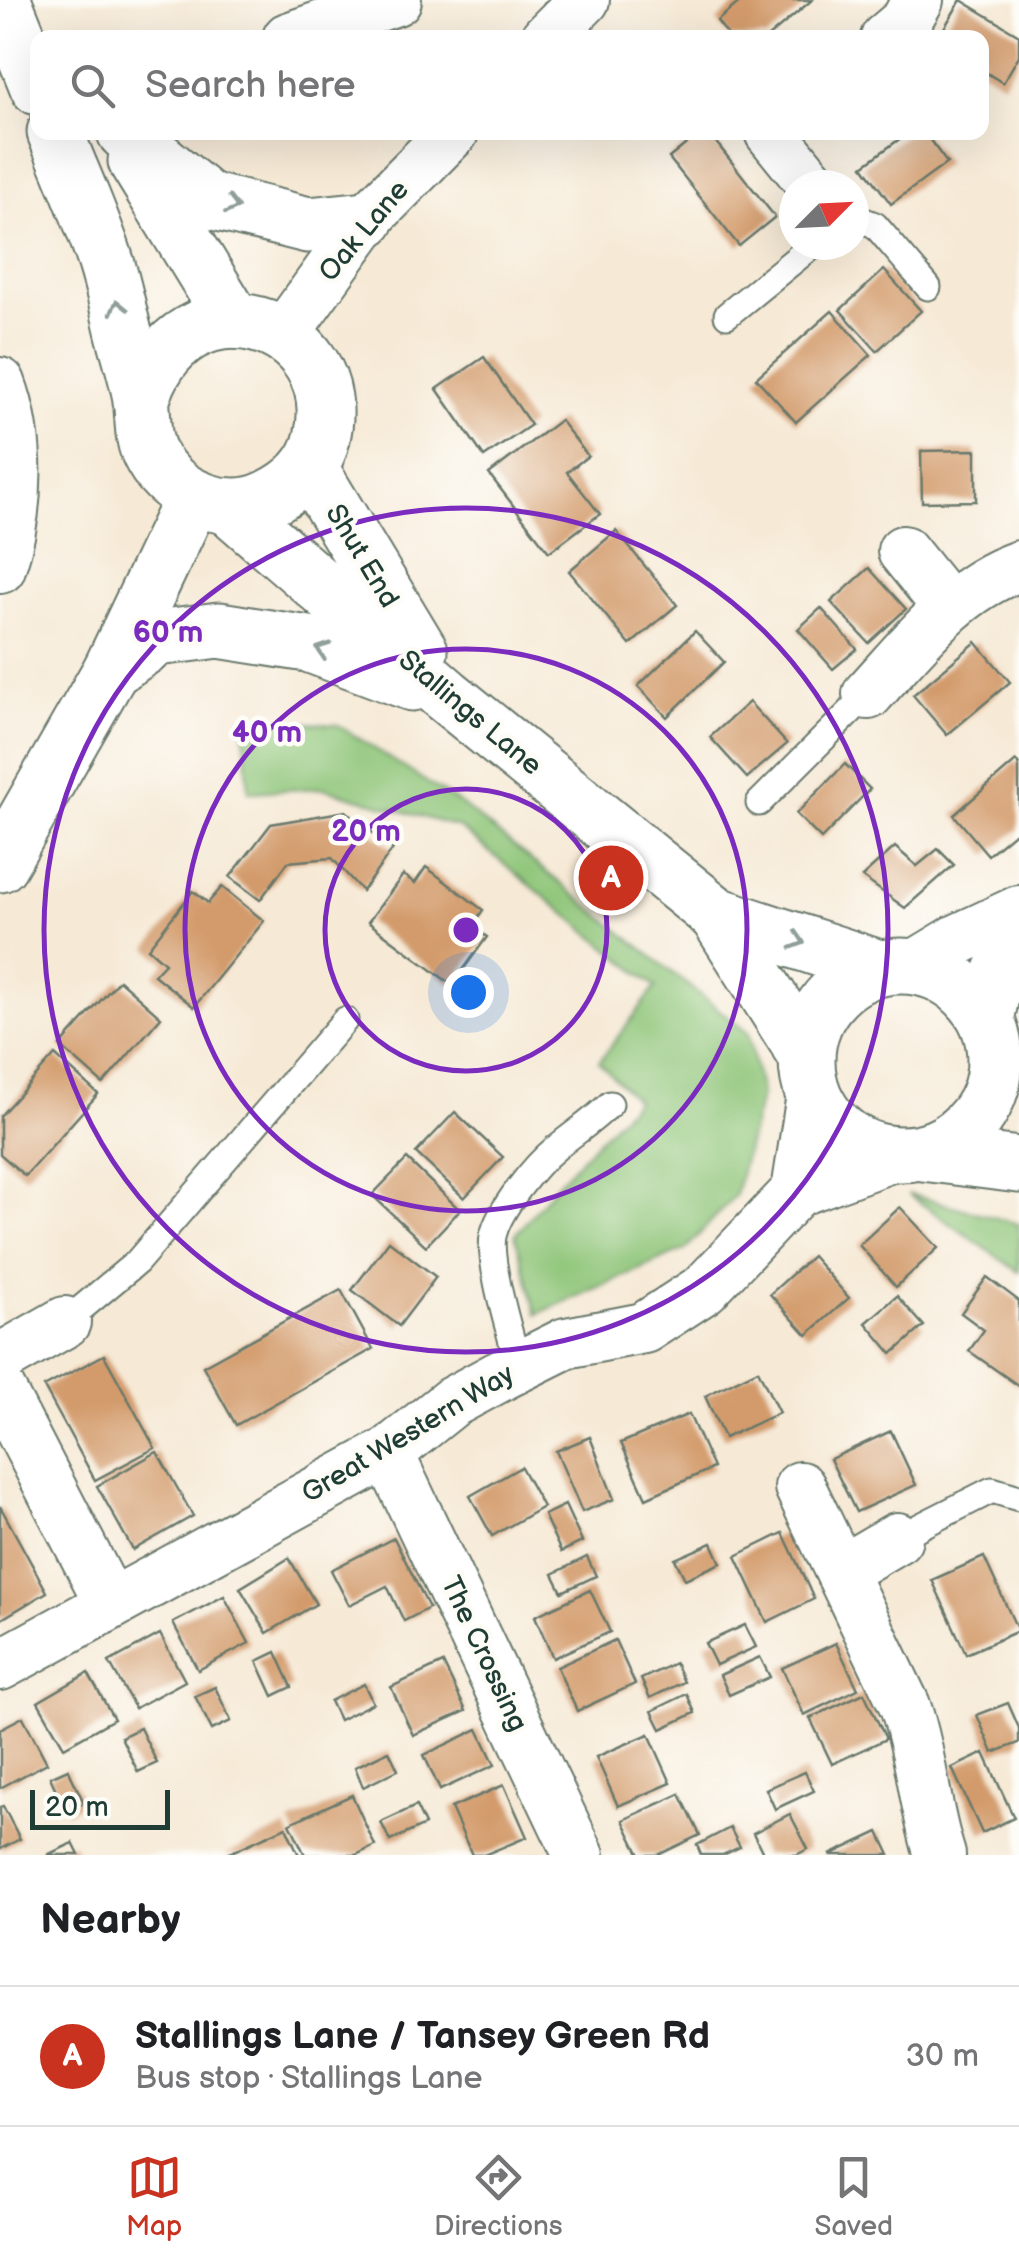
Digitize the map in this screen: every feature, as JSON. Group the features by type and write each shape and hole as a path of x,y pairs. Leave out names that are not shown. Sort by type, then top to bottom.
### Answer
{"main road":[{"path":"3,0 30,67"},
{"path":"38,0 56,30"},
{"path":"59,140 106,260 142,402 142,430 152,458 170,480 211,502 259,503 288,489 309,467 322,440 326,410 320,380 306,355 258,328 128,140"},
{"path":"132,140 208,200 308,225 367,220"},
{"path":"142,402 149,376 163,354 195,330 258,328"},
{"name":"Shut End","path":"309,467 447,696"},
{"path":"0,864 211,502"},
{"name":"Stallings Lane","path":"211,502 717,915 809,1075"},
{"path":"111,670 157,638 219,630 308,644 447,696"},
{"name":"Stallings Lane","path":"717,915 896,967"},
{"path":"909,1154 958,1137 981,1112 1000,1052 970,995 946,976 896,967 844,983 817,1016 809,1075 832,1125 860,1146 909,1154 1019,1165"}],"street":[{"path":"311,30 396,0"},
{"path":"554,30 584,0"},
{"path":"895,30 906,21 918,0"},
{"name":"Oak Lane","path":"258,328 445,140"},
{"path":"777,140 802,170"},
{"path":"0,382 12,416 15,466 8,546 0,568"},
{"path":"903,552 948,606"},
{"path":"868,694 948,606 998,574 1019,566"},
{"path":"896,967 1019,911"},
{"path":"1000,1052 998,972 1019,923"},
{"path":"809,1075 797,1191 909,1154"},
{"name":"Great Western Way","path":"0,1665 388,1452 452,1402 520,1366 566,1343 644,1328 704,1290 797,1191"},
{"path":"0,1359 65,1322"},
{"path":"0,1390 110,1604"},
{"name":"The Crossing","path":"388,1452 580,1855"},
{"path":"800,1487 905,1706 916,1738 929,1821 940,1855"},
{"path":"841,1571 897,1538"}],"lane":[{"path":"869,222 875,224 928,286"},
{"path":"726,314 794,260"},
{"path":"759,802 868,694"},
{"path":"65,1322 137,1262 345,1020"},
{"path":"520,1366 494,1260 493,1236 516,1192 554,1149 588,1127 610,1104"},
{"path":"897,1538 992,1490 1019,1498"}],"green space":[{"path":"243,719 338,725 462,805 748,1033 761,1094 735,1195 686,1249 537,1314 515,1235 636,1100 599,1062 656,987 460,828 323,788 249,792"},
{"path":"908,1194 1019,1224 1019,1272"}],"building":[{"path":"742,0 812,0 776,30 724,30 717,21"},
{"path":"961,0 1019,35 1019,56 1003,83 989,74 989,30 943,30"},
{"path":"691,140 714,140 775,217 739,246 669,158"},
{"path":"898,140 930,140 947,163 891,204 863,166"},
{"path":"884,270 921,311 877,351 840,310"},
{"path":"832,311 871,355 796,422 756,378"},
{"path":"484,357 531,425 484,457 437,389"},
{"path":"560,420 588,456 567,472 600,514 549,552 489,474"},
{"path":"976,450 976,501 922,502 921,451"},
{"path":"616,531 677,605 630,645 569,571"},
{"path":"869,568 906,609 869,643 831,602"},
{"path":"821,608 857,649 833,669 798,629"},
{"path":"695,631 724,662 667,717 638,686"},
{"path":"976,642 1010,682 947,735 913,695"},
{"path":"749,702 787,744 747,778 710,737"},
{"path":"1016,761 1019,829 988,855 954,815"},
{"path":"845,764 870,789 821,839 796,814"},
{"path":"346,811 393,849 362,891 332,858 288,862 260,900 230,877 271,824"},
{"path":"895,847 917,866 938,849 954,865 905,908 862,877"},
{"path":"426,867 483,910 472,926 487,937 452,985 368,922 403,875 415,883"},
{"path":"222,887 264,921 194,1007 154,975 165,963 148,948 193,891 208,903"},
{"path":"119,980 161,1017 103,1084 60,1046"},
{"path":"55,1055 98,1094 25,1176 0,1154 0,1116"},
{"path":"455,1112 503,1157 464,1198 416,1153"},
{"path":"407,1159 460,1210 426,1246 372,1195"},
{"path":"900,1207 938,1248 896,1287 859,1245"},
{"path":"389,1241 436,1277 399,1326 352,1290"},
{"path":"812,1256 849,1298 807,1335 770,1294"},
{"path":"987,1277 1019,1301 1019,1386 969,1351 984,1330 961,1313"},
{"path":"341,1290 373,1349 236,1425 203,1366"},
{"path":"897,1296 924,1326 892,1354 866,1323"},
{"path":"104,1355 155,1448 95,1480 44,1387"},
{"path":"758,1370 779,1413 724,1438 705,1396"},
{"path":"689,1414 713,1468 646,1498 621,1443"},
{"path":"891,1431 916,1485 856,1512 830,1459"},
{"path":"590,1437 614,1499 582,1512 556,1451"},
{"path":"157,1452 193,1516 133,1550 97,1486"},
{"path":"521,1467 543,1507 492,1536 470,1496"},
{"path":"565,1505 582,1542 561,1552 544,1515"},
{"path":"0,1506 47,1592 0,1620"},
{"path":"783,1533 814,1599 767,1622 736,1556"},
{"path":"394,1538 429,1608 404,1621 387,1586 349,1605 331,1570"},
{"path":"712,1543 721,1563 685,1579 675,1559"},
{"path":"587,1557 596,1576 562,1592 553,1574"},
{"path":"984,1557 1018,1631 966,1654 932,1580"},
{"path":"289,1558 316,1604 267,1633 240,1588"},
{"path":"590,1590 610,1632 553,1658 535,1616"},
{"path":"224,1596 249,1643 198,1670 173,1623"},
{"path":"745,1625 756,1647 716,1665 705,1643"},
{"path":"160,1634 185,1681 135,1708 109,1662"},
{"path":"615,1640 635,1684 577,1711 557,1667"},
{"path":"836,1643 858,1689 804,1715 782,1668"},
{"path":"276,1652 292,1687 273,1696 257,1661"},
{"path":"760,1657 770,1677 729,1695 720,1675"},
{"path":"443,1663 466,1711 413,1735 391,1687"},
{"path":"675,1663 684,1682 650,1698 641,1679"},
{"path":"88,1673 114,1719 64,1747 38,1702"},
{"path":"364,1684 373,1703 339,1720 330,1701"},
{"path":"215,1687 231,1721 212,1730 195,1696"},
{"path":"864,1693 886,1739 832,1764 810,1718"},
{"path":"687,1694 695,1713 661,1729 652,1711"},
{"path":"1008,1703 1019,1728 1019,1743 993,1753 977,1715"},
{"path":"23,1717 47,1763 0,1788 0,1729"},
{"path":"140,1728 157,1763 138,1772 121,1737"},
{"path":"478,1729 495,1765 440,1790 424,1755"},
{"path":"649,1734 671,1783 618,1806 596,1757"},
{"path":"389,1751 398,1770 363,1787 355,1767"},
{"path":"984,1753 1014,1818 982,1833 952,1768"},
{"path":"68,1769 84,1803 66,1812 50,1777"},
{"path":"805,1772 814,1791 775,1809 766,1789"},
{"path":"504,1785 527,1837 484,1855 472,1855 451,1808"},
{"path":"680,1794 700,1835 658,1855 640,1855 623,1820"},
{"path":"352,1795 375,1846 356,1855 305,1855 290,1823"},
{"path":"3,1806 20,1839 0,1849 0,1807"},
{"path":"416,1806 425,1825 390,1841 381,1822"},
{"path":"790,1814 808,1849 796,1855 764,1855 753,1833"},
{"path":"286,1827 299,1855 225,1855"},
{"path":"730,1828 740,1847 723,1855 701,1855 697,1845"},
{"path":"879,1832 890,1855 830,1855"},
{"path":"73,1843 79,1855 47,1855"}],"place":[{"name":"Stallings Lane / Tansey Green Rd","path":"611,878"}]}
